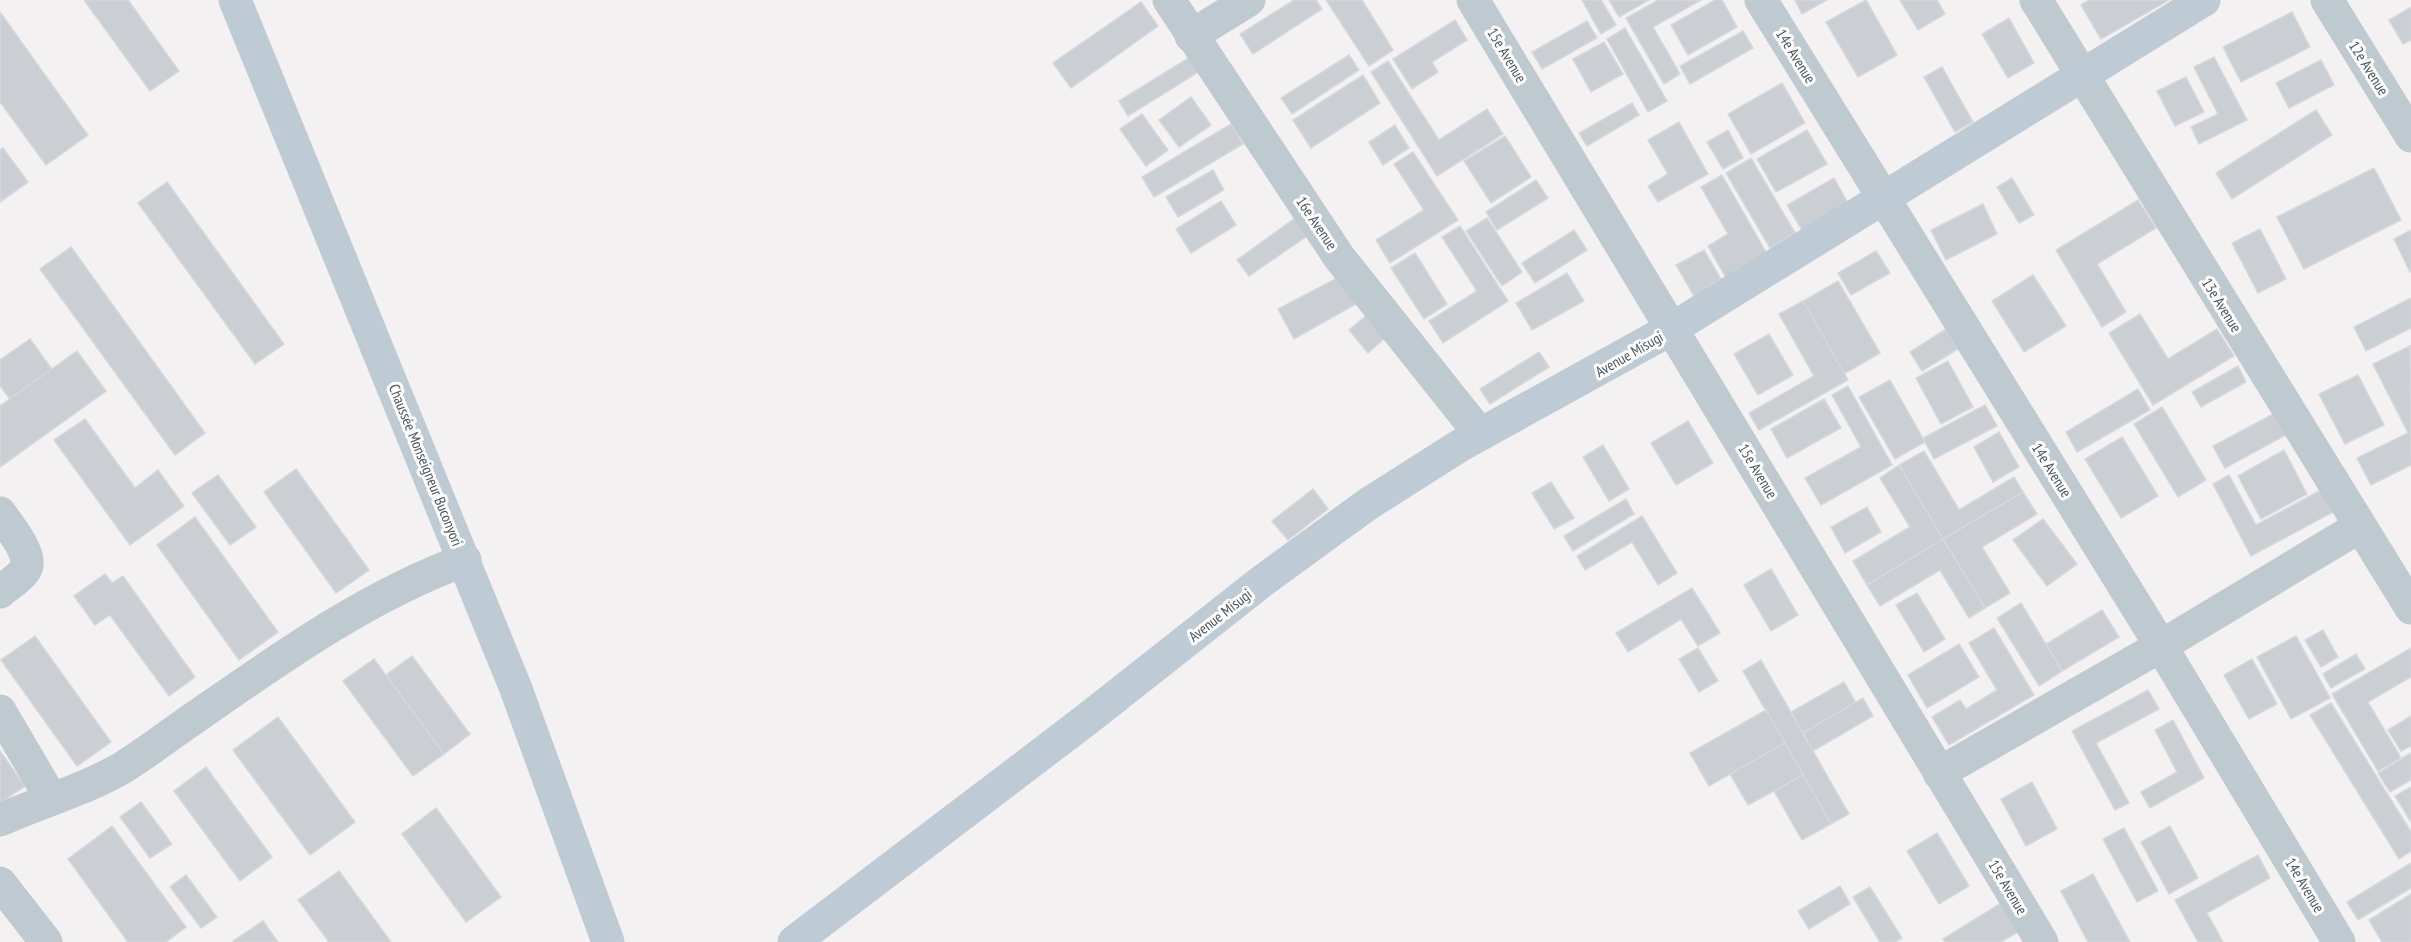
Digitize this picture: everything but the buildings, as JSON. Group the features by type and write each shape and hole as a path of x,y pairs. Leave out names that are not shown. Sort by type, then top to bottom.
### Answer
{"street":[{"name":"Chaussée Monseigneur Buconyori","path":"235,0 516,689 606,940"},
{"name":"16e Avenue","path":"1169,0 1340,257 1470,440"},
{"path":"1191,36 1249,0"},
{"name":"15e Avenue","path":"1473,0 2042,942"},
{"name":"14e Avenue","path":"1761,0 2161,646 2339,942"},
{"name":"13e Avenue","path":"2036,0 2411,608"},
{"name":"Avenue Misugi","path":"794,942 1086,720 1261,582 1368,504 1470,440 1673,328 2083,77 2204,0"},
{"name":"12e Avenue","path":"2326,0 2411,136"},
{"path":"0,513 25,552 28,562 26,570 0,592"},
{"path":"1939,773 2161,646 2359,527"},
{"path":"0,820 51,798 95,783 281,658 382,595 425,574 465,560"},
{"path":"0,711 51,798"},
{"path":"0,883 46,942"}]}
